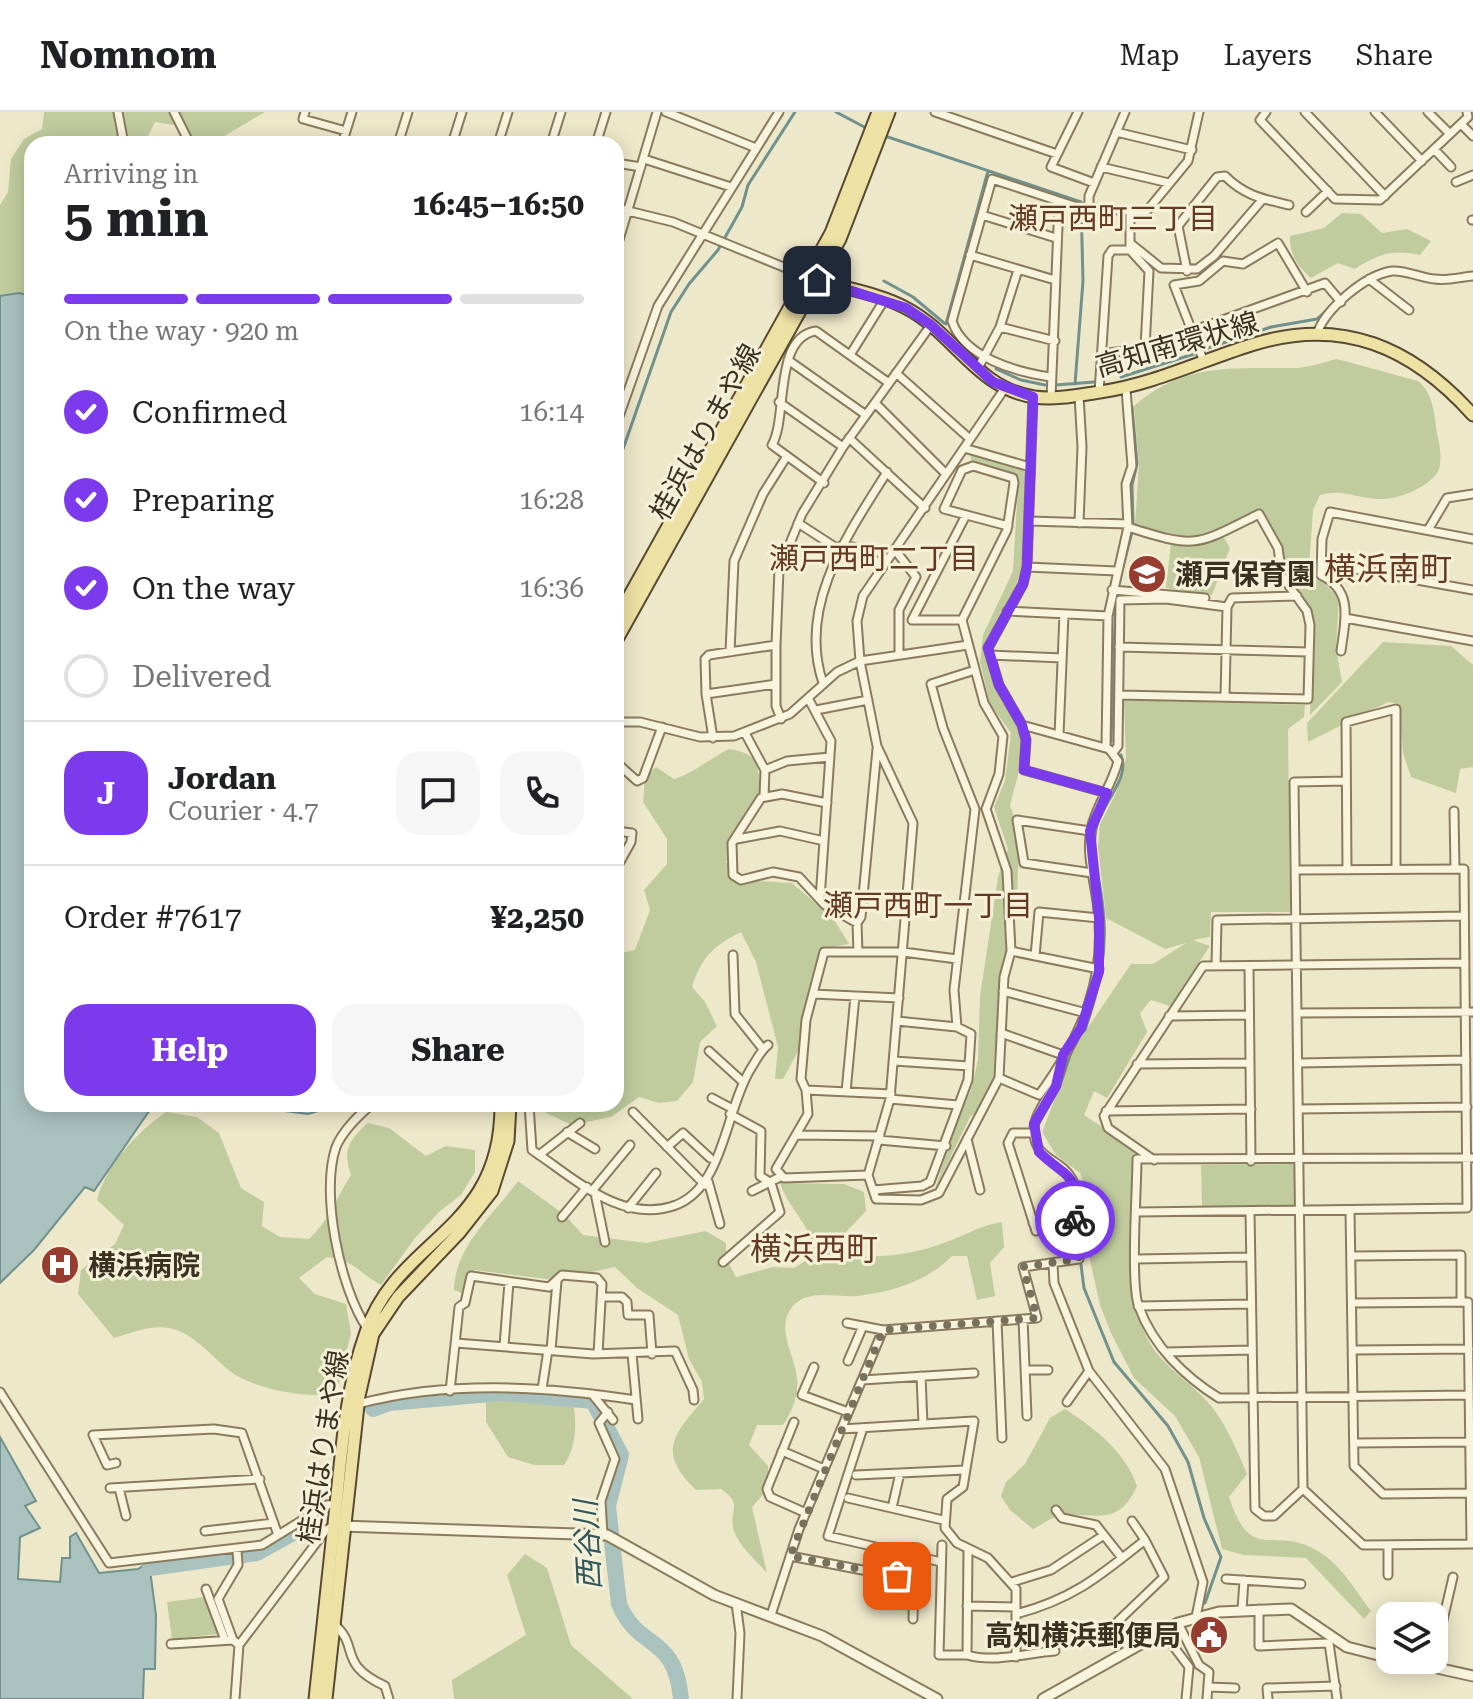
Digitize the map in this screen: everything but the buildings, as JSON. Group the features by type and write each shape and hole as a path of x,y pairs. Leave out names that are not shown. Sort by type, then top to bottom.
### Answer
{"main road":[{"name":"桂浜はりまや線","path":"876,132 878,112"},
{"name":"桂浜はりまや線","path":"624,626 813,279 876,132 889,112"},
{"name":"桂浜はりまや線","path":"624,606 813,279"},
{"name":"高知南環状線","path":"813,279 906,308 931,325 977,370 1005,388 1033,397 1079,396 1126,389 1253,345 1317,334 1348,336 1401,354 1448,387 1473,415"},
{"name":"桂浜はりまや線","path":"326,1699 342,1504 353,1405 367,1328 398,1282 483,1189 499,1140 501,1112"},
{"name":"桂浜はりまや線","path":"353,1405 380,1323 398,1297 459,1233 492,1191 508,1141 510,1112"},
{"name":"桂浜はりまや線","path":"315,1699 340,1526"}],"street":[{"path":"118,112 122,136"},
{"path":"174,112 186,136"},
{"path":"305,112 303,119 346,131"},
{"path":"344,136 352,112"},
{"path":"400,136 408,112"},
{"path":"454,136 462,112"},
{"path":"500,136 508,112"},
{"path":"554,136 561,112"},
{"path":"598,136 606,112"},
{"path":"624,223 657,112"},
{"path":"666,112 756,148"},
{"path":"624,396 658,306 778,112"},
{"path":"935,112 1057,154"},
{"path":"1078,112 1051,167 1094,183"},
{"path":"1089,207 1094,183 1125,112"},
{"path":"1050,377 1019,372 986,359 955,328 952,321 992,179 1059,202 1146,212 1188,161 1199,112"},
{"path":"1266,112 1260,120 1335,199 1380,200 1468,117 1467,112"},
{"path":"1305,112 1385,196"},
{"path":"1375,112 1422,161"},
{"path":"1428,112 1450,134"},
{"path":"1461,124 1473,136"},
{"path":"1116,132 1192,150"},
{"path":"1434,149 1451,167"},
{"path":"624,163 642,163 731,187"},
{"path":"1101,167 1169,183"},
{"path":"1456,182 1473,175"},
{"path":"1187,271 1178,226 1217,177 1225,176 1239,190 1262,200 1289,205"},
{"path":"1306,212 1328,191"},
{"path":"1099,392 1108,256 1112,250 1130,246 1161,268 1197,269 1214,256 1262,200"},
{"path":"1051,398 1059,202"},
{"path":"624,209 703,233 813,279"},
{"path":"1130,211 1130,246 1149,271 1145,348"},
{"path":"982,215 1056,238"},
{"path":"1204,362 1174,285 1199,281 1223,261 1243,264 1278,243 1307,292"},
{"path":"970,255 1055,280"},
{"path":"977,370 986,359 1000,327 1018,270"},
{"path":"1317,334 1341,302 1369,279 1396,271 1439,280 1473,276"},
{"path":"1369,279 1409,310"},
{"path":"1102,354 1145,348 1242,310 1307,292 1325,283 1341,302"},
{"path":"850,355 885,299"},
{"path":"781,719 776,684 779,570 798,523 843,447 931,325"},
{"path":"1000,327 1055,341"},
{"path":"824,483 772,445 778,435 779,402 784,388 782,375 788,360 810,331 816,331 889,383"},
{"path":"788,360 866,415"},
{"path":"896,373 970,439"},
{"path":"1005,388 859,607 860,661 877,746 913,823 891,1096 868,1175 876,1199 931,1198 943,1188 999,1078 1003,991 1011,951 1007,871 986,809 999,774 1004,743 1001,728 984,703 962,620 1008,526 1013,478 973,466 962,470 944,509 1008,526"},
{"path":"1109,750 1108,616 1128,525 1126,484 1132,466 1126,389"},
{"path":"1079,396 1082,447 1079,523"},
{"path":"1033,397 1027,567 1023,584 989,644 990,655 999,685 1022,725 1026,740 1024,770 1107,793"},
{"path":"779,402 843,447"},
{"path":"875,403 946,474"},
{"path":"849,438 925,508"},
{"path":"964,448 1030,467"},
{"path":"730,652 734,561 763,494 787,456"},
{"path":"823,683 819,671 819,602 843,547 887,472"},
{"path":"1428,530 1447,498 1473,494"},
{"path":"1341,651 1345,618 1342,591 1321,575 1322,539 1330,512 1473,539"},
{"path":"1029,521 1128,525 1181,544 1208,540 1259,514 1278,548 1282,576 1297,596 1310,625 1308,699 1119,695"},
{"path":"962,620 912,620 966,515"},
{"path":"798,523 835,547 853,547 884,566"},
{"path":"895,550 916,577 899,610 899,655"},
{"path":"1322,563 1473,590"},
{"path":"1027,567 1116,571"},
{"path":"1112,590 1205,598"},
{"path":"1225,697 1227,607 1232,598 1297,596"},
{"path":"1109,750 1118,746 1120,600 1166,599 1227,607"},
{"path":"1007,611 1108,616"},
{"path":"1059,735 1064,614"},
{"path":"1345,618 1473,641"},
{"path":"713,738 706,694 705,659 776,645"},
{"path":"624,722 640,722 713,738 745,733 781,719 837,672 860,661 968,645"},
{"path":"1119,647 1309,652"},
{"path":"990,655 1062,658"},
{"path":"957,1027 954,990 975,809 943,728 931,684 975,670"},
{"path":"706,694 776,684"},
{"path":"808,698 831,741 820,899"},
{"path":"816,710 868,700"},
{"path":"1347,870 1346,722 1396,709 1396,869"},
{"path":"999,1078 1039,1095 1081,1028 1099,969 1099,918 1090,831 1118,761 1109,750 1022,725"},
{"path":"624,769 637,781 643,778 662,727"},
{"path":"745,733 765,770 764,797 732,843 733,875 741,880 773,872 802,879 820,899 857,923"},
{"path":"858,952 857,923 861,917 877,746"},
{"path":"765,770 787,761 830,757"},
{"path":"1250,1211 1255,1509 1267,1517 1277,1515 1303,1489 1294,782 1346,781"},
{"path":"764,797 782,794 827,803"},
{"path":"975,809 986,809"},
{"path":"1454,811 1455,869"},
{"path":"1090,831 1017,820 1024,863 1092,873"},
{"path":"737,839 780,831 824,841"},
{"path":"624,832 632,833 624,855"},
{"path":"1137,1212 1467,1208 1470,1158 1466,1060 1469,1012 1464,869 1297,870"},
{"path":"1035,956 1039,912 1099,918"},
{"path":"1216,966 1217,920 1464,916"},
{"path":"1011,951 1099,969"},
{"path":"782,1176 777,1163 808,1114 806,1090 801,1079 806,1020 824,952 903,952 957,959"},
{"path":"529,1112 529,1144 539,1155 591,1190 628,1208 670,1207 686,1201 706,1183 730,1111 743,1082 765,1047 735,1014 733,955"},
{"path":"1156,1161 1108,1128 1103,1120 1203,966 1465,963"},
{"path":"1249,966 1251,1161"},
{"path":"1003,991 1086,1013"},
{"path":"813,994 899,998"},
{"path":"846,1092 855,996"},
{"path":"1298,1013 1469,1012"},
{"path":"1169,1016 1249,1015"},
{"path":"873,1190 926,1185 946,1146 968,1080 971,1034 957,1027 897,1021"},
{"path":"1001,1033 1063,1055"},
{"path":"709,1051 743,1082"},
{"path":"847,1323 883,1330 1037,1318 1023,1267 1079,1259 1074,1184 1070,1175 1039,1152 1034,1133 1034,1124 1056,1086 1063,1055"},
{"path":"1299,1063 1466,1060"},
{"path":"894,1061 969,1066"},
{"path":"1137,1064 1250,1063"},
{"path":"806,1090 958,1105"},
{"path":"712,1098 761,1131 760,1176 771,1183 780,1212 723,1262"},
{"path":"1299,1109 1467,1107"},
{"path":"1106,1111 1251,1109"},
{"path":"364,1112 342,1135 336,1147 330,1196 339,1253 367,1328"},
{"path":"633,1112 706,1183 720,1224"},
{"path":"539,1155 580,1123"},
{"path":"567,1132 595,1149"},
{"path":"667,1147 683,1133 710,1158"},
{"path":"1034,1133 1013,1133 1008,1143 1034,1227 1075,1218"},
{"path":"796,1135 879,1138 946,1146"},
{"path":"967,1139 980,1190"},
{"path":"562,1217 591,1190 630,1145"},
{"path":"1469,1395 1219,1398 1195,1382 1166,1352 1138,1306 1137,1159 1470,1158"},
{"path":"628,1208 656,1173"},
{"path":"752,1191 782,1176 868,1175"},
{"path":"591,1190 605,1242"},
{"path":"1350,1210 1354,1466 1383,1494 1471,1493"},
{"path":"1352,1256 1461,1255 1461,1302"},
{"path":"1137,1259 1250,1257"},
{"path":"1053,1263 1054,1283 1089,1371 1165,1469 1203,1582 1196,1617"},
{"path":"450,1391 459,1307 465,1303 471,1276 549,1287 562,1275 597,1278 602,1284 598,1354"},
{"path":"542,1389 557,1280"},
{"path":"504,1346 509,1282"},
{"path":"602,1297 622,1297 627,1302 628,1315 649,1315 652,1354"},
{"path":"1303,1489 1363,1545 1472,1544 1468,1302 1353,1303"},
{"path":"1138,1306 1250,1304"},
{"path":"1023,1319 1027,1416"},
{"path":"997,1321 1002,1438"},
{"path":"848,1361 863,1326"},
{"path":"771,1615 806,1513 883,1330"},
{"path":"456,1343 598,1354 675,1351 693,1390 694,1400"},
{"path":"1353,1350 1469,1349"},
{"path":"1166,1352 1251,1350"},
{"path":"632,1354 638,1419"},
{"path":"814,1367 802,1395 848,1412"},
{"path":"1025,1370 1048,1370"},
{"path":"1067,1402 1089,1371"},
{"path":"862,1380 974,1373"},
{"path":"921,1376 923,1424"},
{"path":"353,1405 387,1396 502,1387 591,1393 636,1400"},
{"path":"0,1392 106,1562 262,1545 327,1505 342,1504"},
{"path":"591,1393 613,1420"},
{"path":"603,1534 601,1501 615,1459 599,1423 608,1412"},
{"path":"841,1429 974,1421 963,1487 947,1499 943,1520 950,1537 988,1558 1016,1589 1016,1657"},
{"path":"794,1422 767,1489 770,1497 806,1513"},
{"path":"863,1428 828,1536 941,1562"},
{"path":"116,1463 107,1465 93,1435 214,1429 245,1436 278,1535"},
{"path":"1354,1443 1470,1442"},
{"path":"782,1451 824,1469"},
{"path":"856,1475 965,1470"},
{"path":"892,1508 900,1473"},
{"path":"126,1515 114,1488 260,1479"},
{"path":"848,1498 943,1520"},
{"path":"1056,1510 1062,1518 1096,1525 1122,1558"},
{"path":"1128,1648 1114,1625 1164,1577 1132,1521"},
{"path":"205,1531 274,1523"},
{"path":"171,1644 232,1642 326,1530 340,1526 603,1534 640,1551 714,1595 822,1636 937,1699"},
{"path":"1012,1582 1051,1570 1104,1535"},
{"path":"967,1606 1016,1610 1056,1603 1097,1579 1145,1540"},
{"path":"942,1545 939,1655 1016,1657 1055,1651"},
{"path":"1388,1545 1388,1575"},
{"path":"235,1699 232,1642 218,1599 238,1565 237,1549"},
{"path":"967,1655 968,1549"},
{"path":"790,1556 914,1580 913,1619"},
{"path":"1447,1602 1453,1577"},
{"path":"1226,1579 1301,1584"},
{"path":"1242,1610 1244,1580"},
{"path":"206,1589 232,1642"},
{"path":"736,1603 740,1633 737,1699"},
{"path":"1043,1699 1128,1648 1178,1623 1196,1617 1259,1608 1291,1609 1331,1642 1337,1699"},
{"path":"1259,1608 1259,1646 1331,1642 1376,1654"},
{"path":"1178,1623 1199,1665 1209,1672 1207,1699"},
{"path":"334,1624 342,1631 352,1663 364,1677 385,1686 389,1699"},
{"path":"1162,1631 1189,1667 1186,1699"},
{"path":"1448,1667 1473,1676"},
{"path":"1268,1699 1267,1688 1336,1686"},
{"path":"1208,1687 1235,1688"}],"green space":[{"path":"44,112 265,112 224,136 191,136 180,126 155,122 148,136 29,136 42,129"},
{"path":"24,139 24,294 18,292 0,298 0,205 8,192 11,159"},
{"path":"1342,213 1361,214 1382,233 1407,229 1431,241 1420,255 1386,254 1355,269 1338,263 1311,278 1295,260 1290,236 1324,228"},
{"path":"1337,359 1418,381 1428,393 1433,407 1440,461 1439,469 1430,481 1396,497 1372,499 1344,493 1320,495 1313,510 1309,568 1339,598 1336,648 1342,682 1310,715 1312,625 1284,575 1281,551 1260,511 1199,539 1174,537 1135,524 1139,465 1134,406 1153,392 1191,375 1230,369 1299,368"},
{"path":"970,451 1021,466 1031,483 1025,521 1031,543 990,657 1002,702 1024,724 1022,760 1010,805 1019,832 1017,905 1007,954 995,1082 985,1106 970,1117 936,1187 956,1121 971,1090 978,1060 980,996 998,877 1008,849 994,807 1005,781 1011,733 990,704 980,662 983,635 1013,571 1018,485 1004,474 972,465"},
{"path":"1222,534 1230,548 1212,595 1166,588 1171,543 1197,544"},
{"path":"1383,642 1451,646 1473,665 1473,767 1460,769 1456,793 1411,777 1403,753 1399,704 1388,702 1308,742 1307,723"},
{"path":"1124,700 1305,705 1304,717 1288,729 1290,912 1211,912 1210,937 1193,940 1210,946 1170,1006 1151,1000 1140,1013 1147,1032 1107,1098 1094,1091 1084,1115 1134,1148 1130,1243 1138,1314 1152,1347 1213,1408 1232,1440 1247,1474 1229,1497 1237,1518 1255,1537 1301,1543 1324,1555 1371,1611 1364,1619 1306,1558 1244,1555 1222,1549 1199,1457 1175,1416 1134,1378 1100,1305 1084,1233 1089,1194 1080,1173 1056,1155 1042,1132 1076,1045 1131,964 1153,964 1186,943 1165,949 1106,918 1098,846 1100,824 1117,791 1126,758"},
{"path":"729,749 753,759 759,775 758,800 751,821 726,862 739,880 792,883 833,918 849,944 823,949 802,1019 804,1040 783,1079 775,1079 778,1047 756,962 741,932 723,942 704,960 692,987 705,1002 717,1026 700,1042 693,1082 677,1101 659,1103 639,1097 624,1108 624,952 635,950 650,910 644,890 667,864 667,839 643,802 645,777 656,767 674,779"},
{"path":"166,1112 197,1117 219,1133 241,1188 264,1202 262,1226 280,1237 309,1239 322,1225 351,1175 347,1159 349,1146 368,1123 389,1128 426,1156 446,1146 475,1150 475,1172 461,1195 440,1211 415,1238 381,1285 350,1264 327,1257 299,1278 315,1294 346,1304 351,1333 337,1392 298,1394 252,1383 230,1371 178,1330 162,1327 114,1338 78,1294 81,1270 115,1244 124,1225 97,1200 101,1187 124,1150"},
{"path":"544,1112 618,1112 611,1117 572,1125"},
{"path":"1295,1164 1296,1208 1202,1207 1201,1165"},
{"path":"518,1181 565,1215 583,1235 646,1243 706,1231 726,1243 726,1258 736,1277 773,1267 794,1268 815,1255 809,1234 780,1183 844,1184 864,1192 866,1211 846,1232 844,1256 871,1257 911,1252 1002,1222 1004,1247 990,1263 995,1296 977,1300 967,1256 952,1256 921,1279 896,1288 857,1296 814,1296 792,1307 785,1324 796,1369 794,1403 783,1425 757,1425 749,1445 768,1466 767,1490 752,1507 767,1573 742,1546 735,1533 732,1499 721,1489 696,1490 676,1465 673,1454 678,1433 704,1399 702,1382 689,1359 678,1315 637,1288 615,1267 554,1280 474,1270 464,1294 454,1290 456,1274 468,1245"},
{"path":"506,1394 561,1400 574,1408 574,1438 564,1465 534,1465 508,1457 486,1422 486,1399"},
{"path":"1065,1409 1108,1442 1125,1463 1137,1486 1129,1500 1111,1514 1056,1517 1033,1529 1010,1510 1001,1496 1006,1482 1025,1464 1050,1418"},
{"path":"525,1554 547,1568 571,1645 633,1699 454,1699 452,1680 526,1635 507,1575"},
{"path":"205,1597 219,1634 172,1639 167,1602"}],"water":[{"path":"24,294 24,1112 149,1112 94,1191 85,1187 34,1250 0,1283 0,296"},
{"path":"0,1437 36,1501 25,1506 40,1528 20,1537 18,1579 60,1582 62,1558 70,1558 70,1537 76,1533 99,1573 138,1569 149,1562 156,1615 155,1669 144,1669 143,1699 0,1699"}],"waterway":[{"path":"624,446 671,312 689,284 718,250 742,207 748,185 795,112"},
{"path":"836,112 868,129"},
{"path":"882,135 1081,202 1083,281 1075,384"},
{"path":"946,324 988,171"},
{"path":"884,281 913,297 944,323"},
{"path":"1205,349 1271,327 1317,319 1329,308"},
{"path":"1121,377 1194,354"},
{"path":"996,369 1021,380 1045,385"},
{"path":"1056,385 1094,382"},
{"path":"1132,407 1137,464 1132,485 1133,523"},
{"path":"1120,578 1132,532"},
{"path":"1111,742 1116,595"},
{"path":"1079,1036 1085,1030 1090,1015 1103,956 1104,925 1095,859 1096,829 1119,783 1123,764 1121,755"},
{"path":"1039,1123 1059,1088 1072,1050"},
{"path":"1081,1265 1084,1288 1114,1362 1168,1426 1188,1462 1204,1518 1221,1557 1205,1603"},
{"name":"西谷川","path":"373,1409 389,1403 502,1393 593,1401 621,1455 608,1506 619,1604 636,1630 672,1663 681,1699"},
{"name":"西谷川","path":"150,1568 257,1553 311,1523"}],"way so far":[{"path":"897,1576 790,1556 883,1330 1037,1318 1023,1267 1079,1259 1075,1220"}],"place":[{"name":"瀬戸保育園","path":"1147,574"},
{"name":"横浜病院","path":"60,1265"},
{"name":"高知横浜郵便局","path":"1209,1635"}],"district":[{"name":"瀬戸西町三丁目","path":"1113,219"},
{"name":"瀬戸西町二丁目","path":"874,559"},
{"name":"横浜南町","path":"1388,569"},
{"name":"瀬戸西町一丁目","path":"928,906"},
{"name":"横浜西町","path":"814,1249"}],"route":[{"path":"817,280 906,308 931,325 964,359 993,382 1033,397 1027,567 1023,584 988,648 999,685 1022,725 1026,740 1024,770 1107,793 1098,807 1090,831 1100,933 1099,972 1081,1028 1063,1055 1063,1067 1056,1086 1034,1124 1035,1145 1039,1152 1070,1175 1074,1184 1075,1220"}]}
